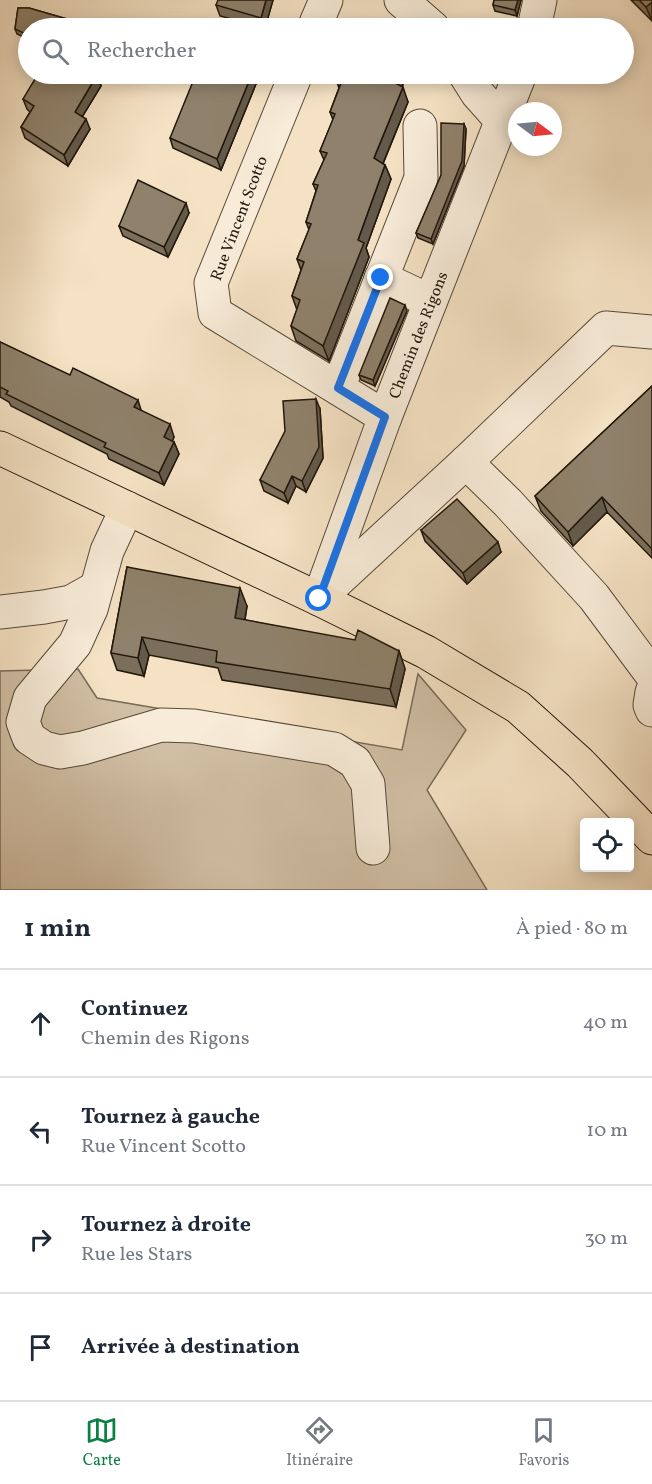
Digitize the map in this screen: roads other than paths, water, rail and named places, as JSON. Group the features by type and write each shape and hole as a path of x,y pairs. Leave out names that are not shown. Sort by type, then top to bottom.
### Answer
{"main road":[{"path":"0,448 426,652 518,707 580,763 651,834"}],"street":[{"path":"318,18 326,0"},
{"path":"401,0 422,18"},
{"path":"536,18 540,0"},
{"name":"Rue Vincent Scotto","path":"292,84 211,284 214,313 385,417"},
{"path":"471,84 501,120"},
{"name":"Chemin des Rigons","path":"319,599 385,417 516,84"},
{"path":"338,388 421,178 420,126"},
{"path":"381,278 430,301"},
{"path":"319,599 606,328 652,332"},
{"path":"466,462 594,597 652,675"},
{"path":"127,508 107,551 91,609 75,644 30,698 22,722 29,738 44,748 60,752 83,748 161,725 194,726 334,749 355,762 368,784 373,848"},
{"path":"0,612 44,608 71,602 96,588"},
{"path":"652,692 650,705 652,710"}]}
